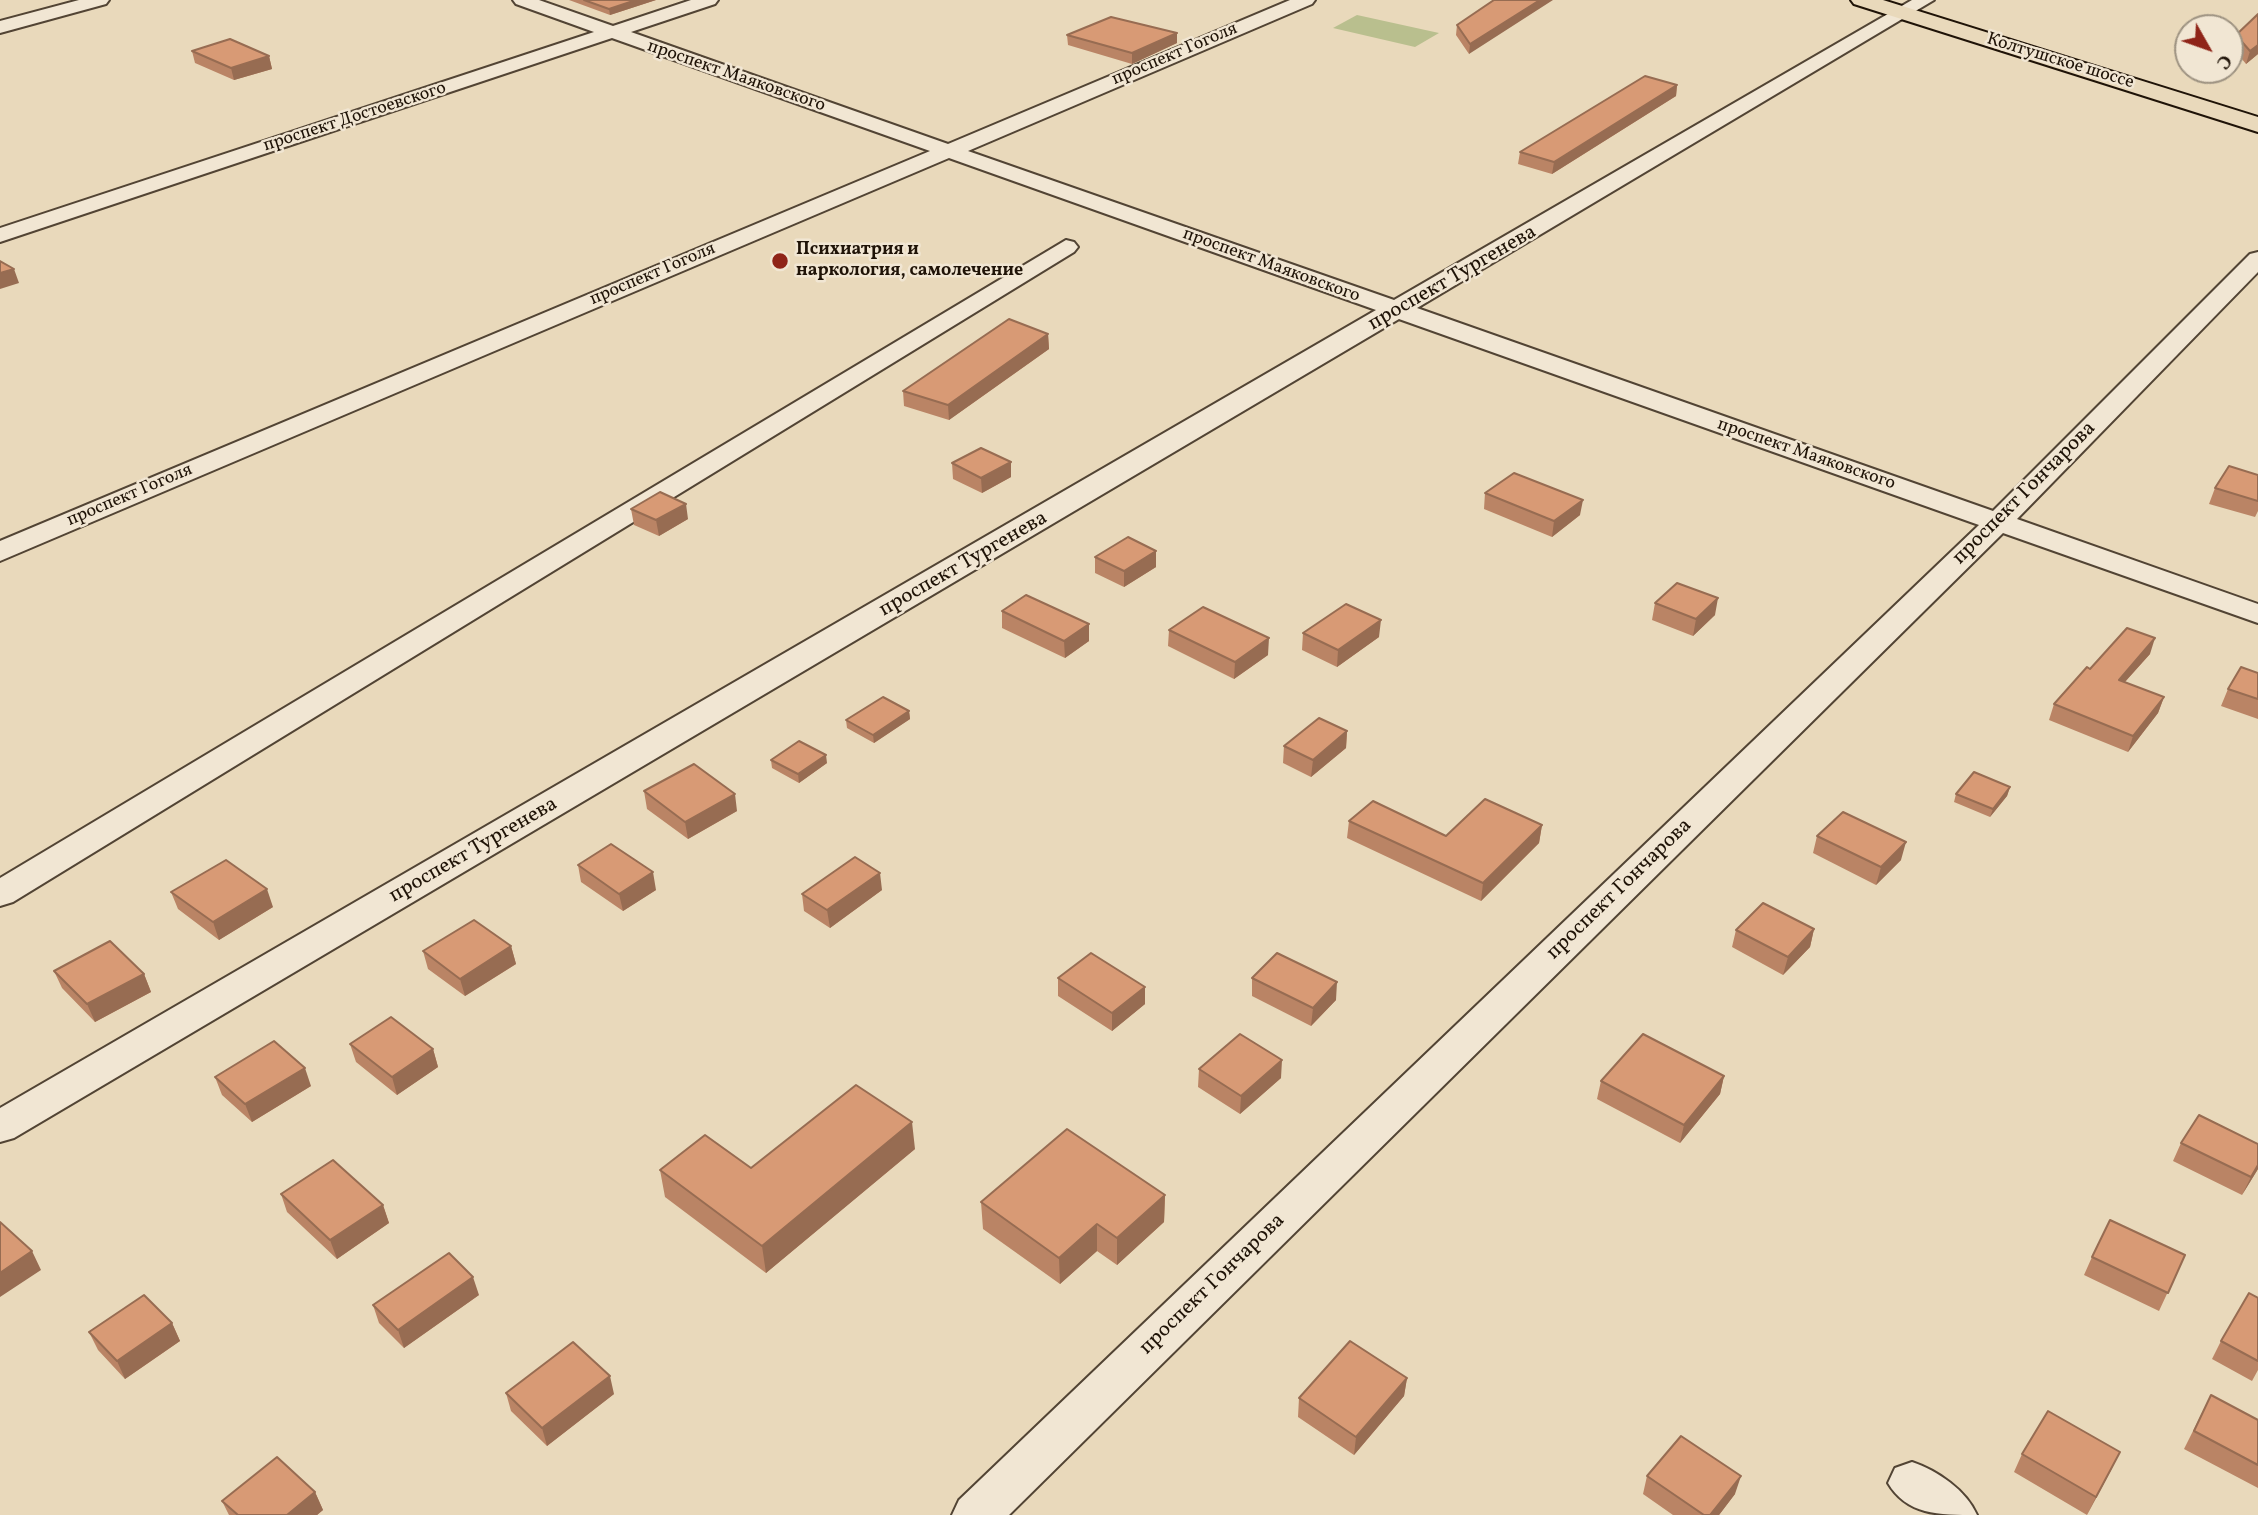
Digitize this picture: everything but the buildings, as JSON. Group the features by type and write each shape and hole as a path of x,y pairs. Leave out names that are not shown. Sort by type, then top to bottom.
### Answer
{"main road":[{"name":"Колтушское шоссе","path":"1861,0 1915,7 2258,125"}],"street":[{"path":"0,27 100,0"},
{"name":"проспект Маяковского","path":"522,0 2258,614"},
{"name":"проспект Достоевского","path":"0,235 709,0"},
{"name":"проспект Гоголя","path":"0,552 1306,0"},
{"name":"проспект Тургенева","path":"0,1127 1398,312 1915,7"},
{"path":"0,894 1066,247"},
{"name":"проспект Гончарова","path":"976,1515 1998,522 2258,259"},
{"path":"1912,1483 1953,1515"}],"green space":[{"path":"1357,15 1439,33 1415,47 1333,28"}],"place":[{"name":"Психиатрия и наркология, самолечение","path":"780,261"}]}
